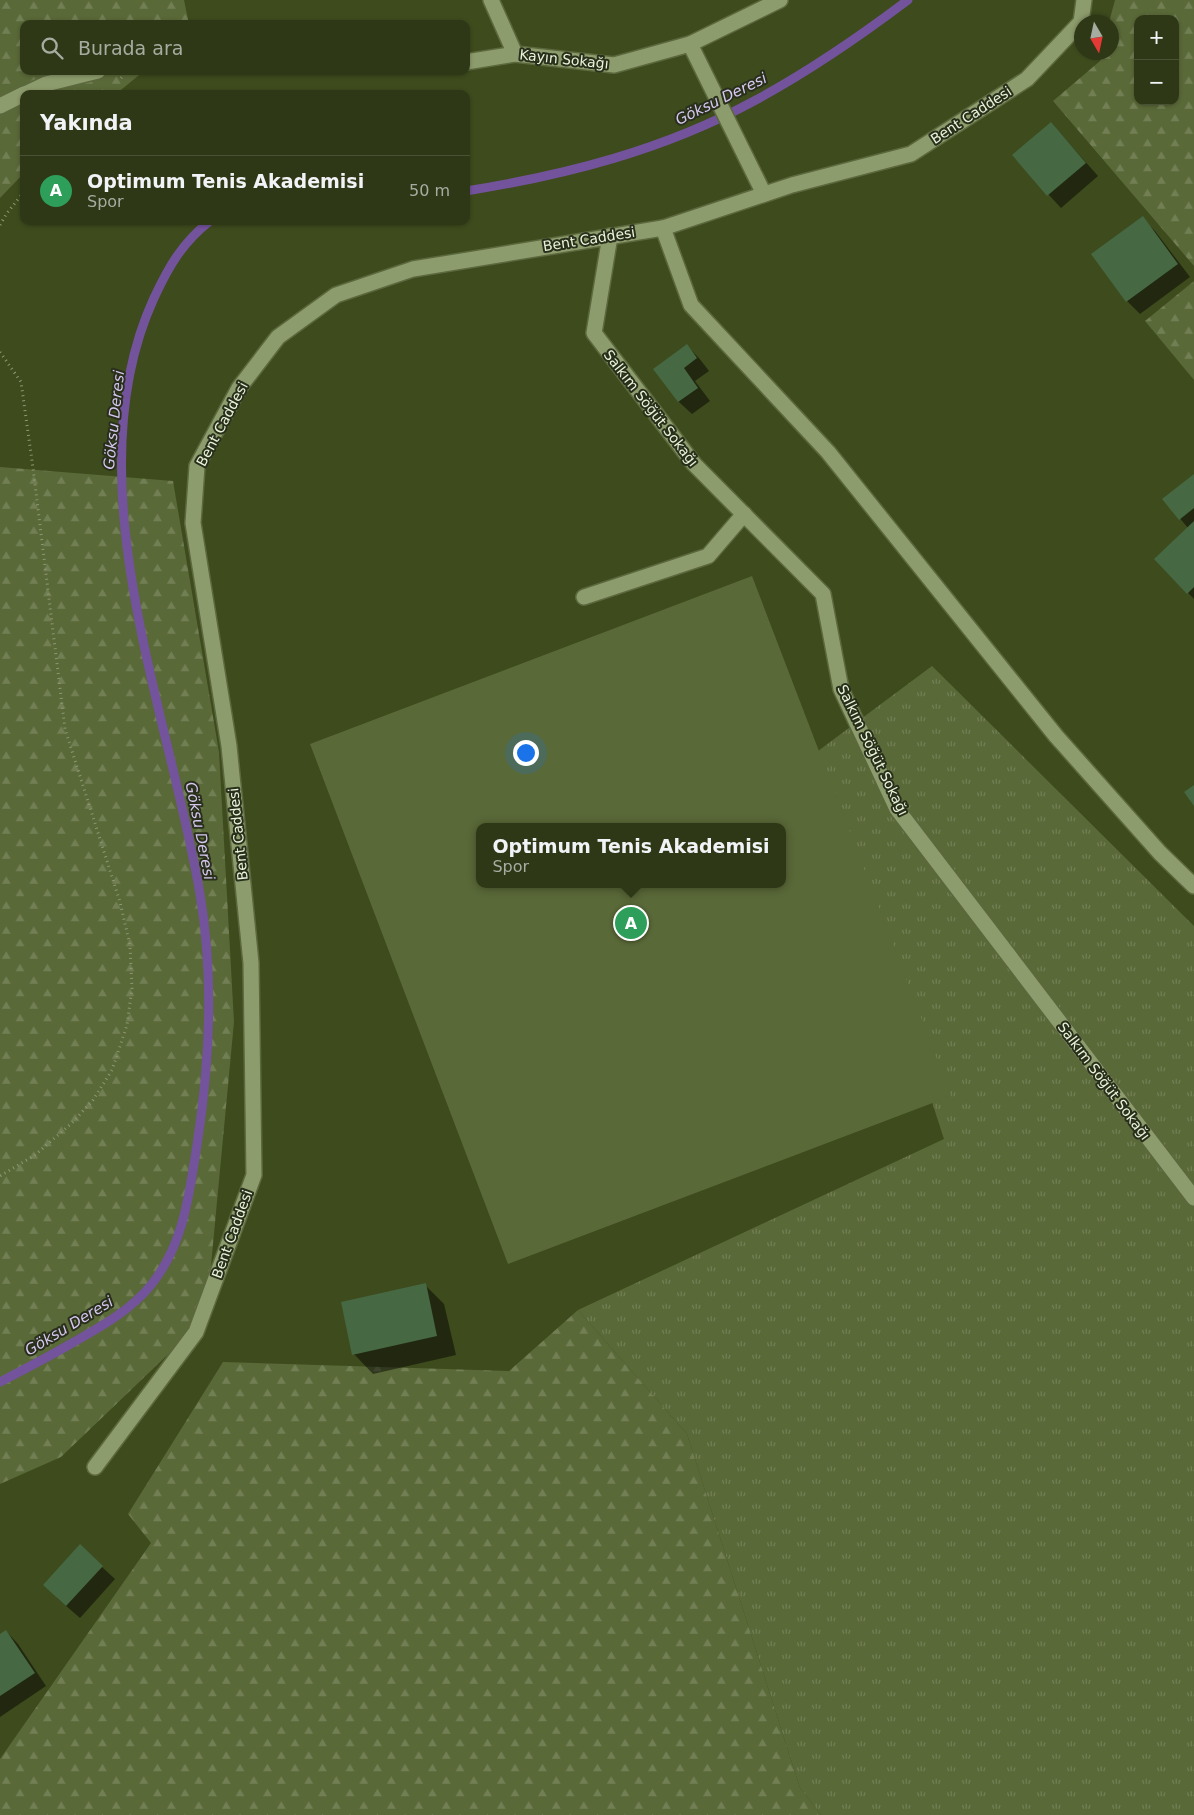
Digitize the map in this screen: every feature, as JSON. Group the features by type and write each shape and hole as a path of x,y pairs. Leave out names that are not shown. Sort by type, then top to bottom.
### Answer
{"street":[{"path":"491,0 515,54"},
{"name":"Kayın Sokağı","path":"470,61 515,54 614,65 690,44 779,0"},
{"name":"Bent Caddesi","path":"95,1467 196,1332 254,1175 251,963 229,746 193,523 197,466 239,388 278,337 336,295 413,269 663,228 764,194 911,154 1027,79 1081,22 1084,0"},
{"path":"690,44 764,194"},
{"path":"33,90 46,84 82,75"},
{"path":"0,106 20,96"},
{"path":"663,228 692,305 828,452 1056,736 1160,853 1194,886"},
{"name":"Salkım Söğüt Sokağı","path":"610,236 594,333 694,464 823,594 840,689 897,809 1194,1198"},
{"path":"584,597 708,556 744,514"}],"path":[{"path":"0,225 20,197"},
{"path":"0,352 21,382 34,468 65,729 120,902 130,945 132,988 127,1025 112,1070 93,1100 72,1123 35,1155 0,1176"}],"green space":[{"path":"0,0 184,0 188,20 20,20 20,75 139,75 121,90 20,90 20,177 0,198"},
{"path":"1115,0 1194,0 1194,266 1053,101 1100,61 1119,60 1119,15 1111,15"},
{"path":"1194,281 1194,380 1145,321"},
{"path":"0,467 173,481 219,752 234,1022 206,1318 61,1457 0,1484"},
{"path":"752,576 951,1096 508,1264 310,744"},
{"path":"932,666 1194,926 1194,1815 821,1815 800,1788 687,1434 578,1310 944,1139 818,751"},
{"path":"578,1310 687,1434 800,1788 821,1815 0,1815 0,1759 151,1543 128,1514 223,1362 509,1371"}],"building":[{"path":"1051,122 1086,163 1047,196 1012,155"},
{"path":"1143,216 1178,264 1126,302 1091,254"},
{"path":"687,344 697,358 684,368 698,388 678,402 653,369"},
{"path":"1194,474 1194,508 1179,520 1162,499"},
{"path":"1194,521 1194,587 1187,594 1154,559"},
{"path":"1194,785 1194,806 1184,792"},
{"path":"426,1283 437,1336 352,1355 341,1302"},
{"path":"80,1544 103,1566 66,1606 43,1585"},
{"path":"6,1630 35,1673 0,1696 0,1634"}],"waterway":[{"name":"Göksu Deresi","path":"470,190 541,177 614,158 650,147 720,118 754,101 814,66 908,0"},
{"name":"Göksu Deresi","path":"0,1382 105,1324 143,1294 162,1269 171,1253 188,1200 205,1082 209,1020 207,957 200,894 186,823 150,672 134,595 124,517 122,441 131,368 154,298 177,256 205,225"}],"place":[{"name":"Optimum Tenis Akademisi","path":"631,923"}]}
